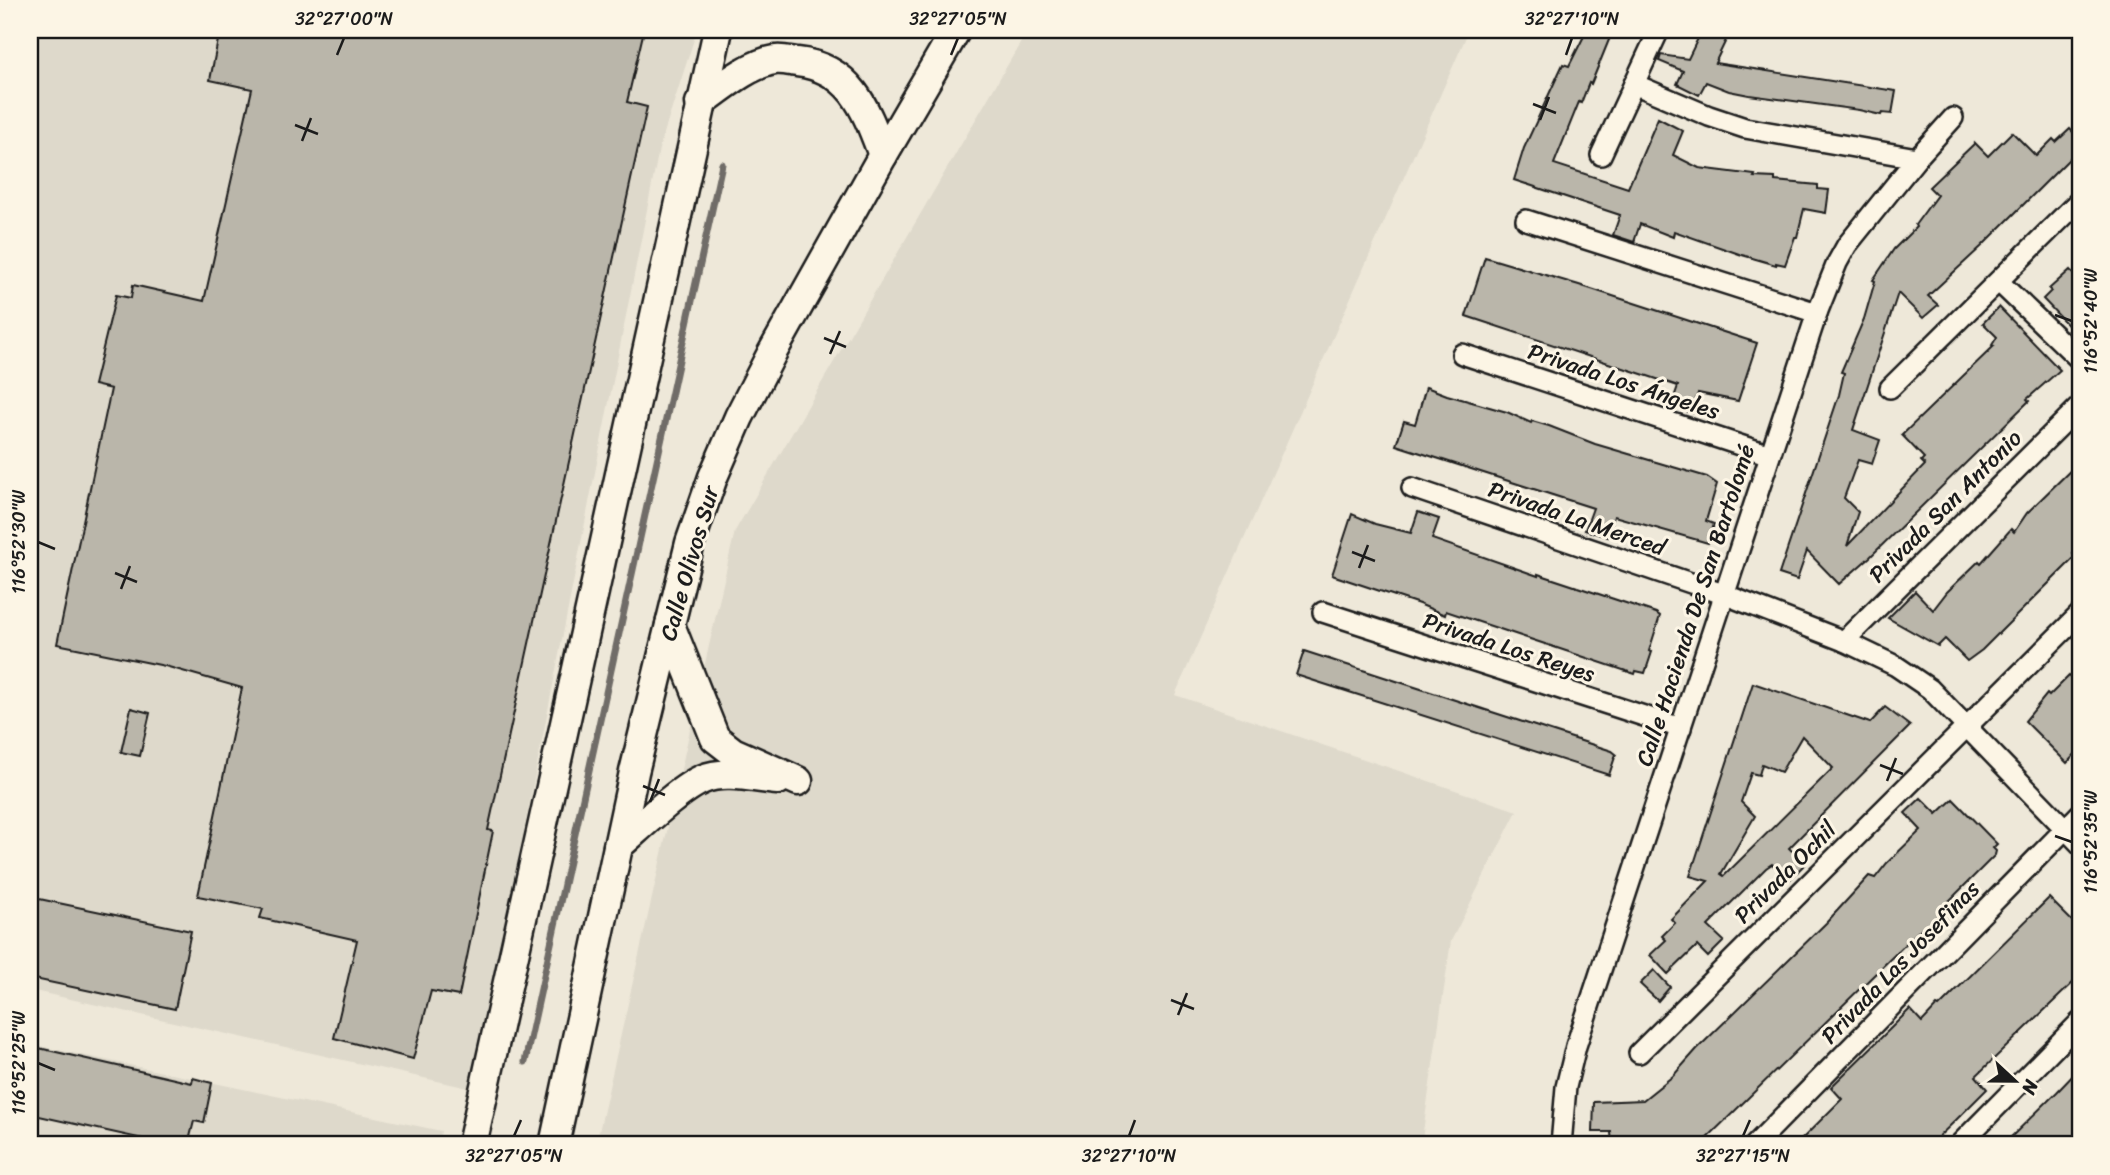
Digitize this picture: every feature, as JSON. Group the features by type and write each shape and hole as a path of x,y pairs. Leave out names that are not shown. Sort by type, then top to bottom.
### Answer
{"main road":[{"path":"472,1145 718,30"},
{"name":"Calle Olivos Sur","path":"554,1145 618,846 670,625 690,543 713,477 739,417 772,353 956,30"},
{"path":"700,103 742,74 776,60 808,63 830,72 851,88 865,108 883,155"},
{"path":"618,846 704,779 724,776 798,781 733,752 715,738 670,625"},
{"path":"704,779 715,738"}],"street":[{"path":"1601,155 1659,30"},
{"path":"1634,84 1709,116 1745,128 1917,158"},
{"name":"Calle Hacienda De San Bartolomé","path":"1561,1145 1566,1087 1576,1046 1817,313 1847,245 1953,118"},
{"path":"1891,388 2080,200"},
{"path":"1527,220 1817,313"},
{"path":"1999,282 2080,360"},
{"name":"Privada Los Ángeles","path":"1462,354 1770,456"},
{"name":"Privada San Antonio","path":"1844,641 2080,406"},
{"name":"Privada La Merced","path":"1412,488 1726,595 1844,641 1896,666 1930,689 2080,844"},
{"name":"Privada Los Reyes","path":"1323,611 1681,728"},
{"name":"Privada Ochil","path":"1639,1053 2080,614"},
{"name":"Privada Las Josefinas","path":"1755,1145 2080,814"},
{"path":"1959,1145 2080,1021"}],"shaded area":[{"path":"30,30 697,30 659,149 473,1089 30,990"},
{"path":"1028,30 1469,30 1175,695 1517,811 1451,941 1423,1145 596,1145 735,531"},
{"path":"30,1044 441,1131 438,1145 30,1145"}],"building":[{"path":"220,30 644,30 627,102 647,107 488,830 493,831 459,996 431,991 413,1059 334,1038 357,940 260,918 263,909 198,896 242,688 165,666 57,644 111,389 94,385 116,295 131,298 133,285 204,301 252,89 210,80"},
{"path":"1587,30 1613,30 1591,84 1589,83 1581,103 1579,102 1554,164 1628,188 1658,118 1683,131 1673,155 1699,168 1775,178 1775,181 1818,185 1818,189 1829,190 1826,213 1804,209 1797,237 1785,265 1742,255 1674,231 1673,237 1640,224 1634,242 1613,235 1620,215 1514,180 1524,148 1563,64 1569,66"},
{"path":"1702,30 1727,38 1715,63 1896,91 1892,114 1881,115 1749,95 1706,82 1699,95 1677,84 1683,71 1659,61 1661,55 1688,59"},
{"path":"2070,129 2080,139 2080,148 1928,296 1938,305 1923,318 1898,293 1853,430 1880,440 1872,464 1858,460 1844,498 1858,512 1847,546 1925,465 1921,461 1924,458 1902,435 1994,346 1992,345 1997,337 1983,323 1999,307 2060,370 2027,399 2029,401 1870,557 1839,584 1807,551 1797,580 1779,574 1839,395 1844,373 1841,372 1864,319 1875,281 1873,280 1894,249 1916,227 1937,195 1929,187 1975,143 1988,156 2012,132 2036,156 2053,139 2056,142"},
{"path":"1485,257 1757,343 1738,401 1698,393 1692,413 1671,406 1678,386 1466,316"},
{"path":"2070,270 2080,280 2080,338 2043,299 2051,291 2049,289"},
{"path":"1426,387 1507,412 1531,423 1532,421 1549,426 1595,444 1707,477 1717,484 1706,521 1714,524 1708,543 1614,516 1608,537 1585,530 1593,508 1396,445 1404,421 1415,424"},
{"path":"2080,461 2080,548 2073,554 2075,557 1982,650 1967,661 1945,639 1938,646 1888,618 1915,591 1933,610 1947,592 1979,561 1981,563 2011,529 2014,532 2027,513"},
{"path":"1418,512 1439,519 1432,539 1656,613 1660,616 1645,673 1636,671 1635,674 1446,611 1445,615 1332,575 1352,514 1375,524 1411,533"},
{"path":"1304,651 1612,751 1616,754 1609,775 1296,675"},
{"path":"2069,676 2080,686 2080,749 2067,763 2025,721 2047,694 2049,696"},
{"path":"1753,683 1870,723 1885,707 1910,726 1789,848 1805,864 1789,880 1772,864 1766,868 1708,926 1724,941 1708,957 1697,946 1668,974 1650,955 1666,940 1662,936 1675,923 1671,919 1708,881 1690,876","holes":["1802,736 1833,768 1724,876 1721,874 1755,816 1741,802 1751,773 1759,775 1762,764 1781,772"]},
{"path":"131,708 150,713 140,756 121,752"},
{"path":"1921,798 1937,814 1953,799 1997,844 1993,848 1995,855 1939,911 1946,919 1931,935 1923,927 1700,1145 1612,1145 1611,1132 1593,1132 1594,1102 1643,1100 1673,1076 1697,1049 1826,923 1869,876 1875,878 1921,830 1905,813"},
{"path":"30,897 191,931 175,1009 30,978"},
{"path":"2049,898 2080,929 2080,976 1976,1076 1987,1089 1956,1120 1930,1145 1796,1145 1842,1099 1831,1087 1910,1009 1922,1022"},
{"path":"1654,970 1670,987 1658,1001 1640,984"},
{"path":"30,1046 192,1083 193,1078 212,1083 204,1123 194,1121 188,1145 170,1145 30,1114"},
{"path":"2080,1068 2080,1145 2003,1145 2057,1092"}],"waterway":[{"path":"525,1062 722,164"}]}
